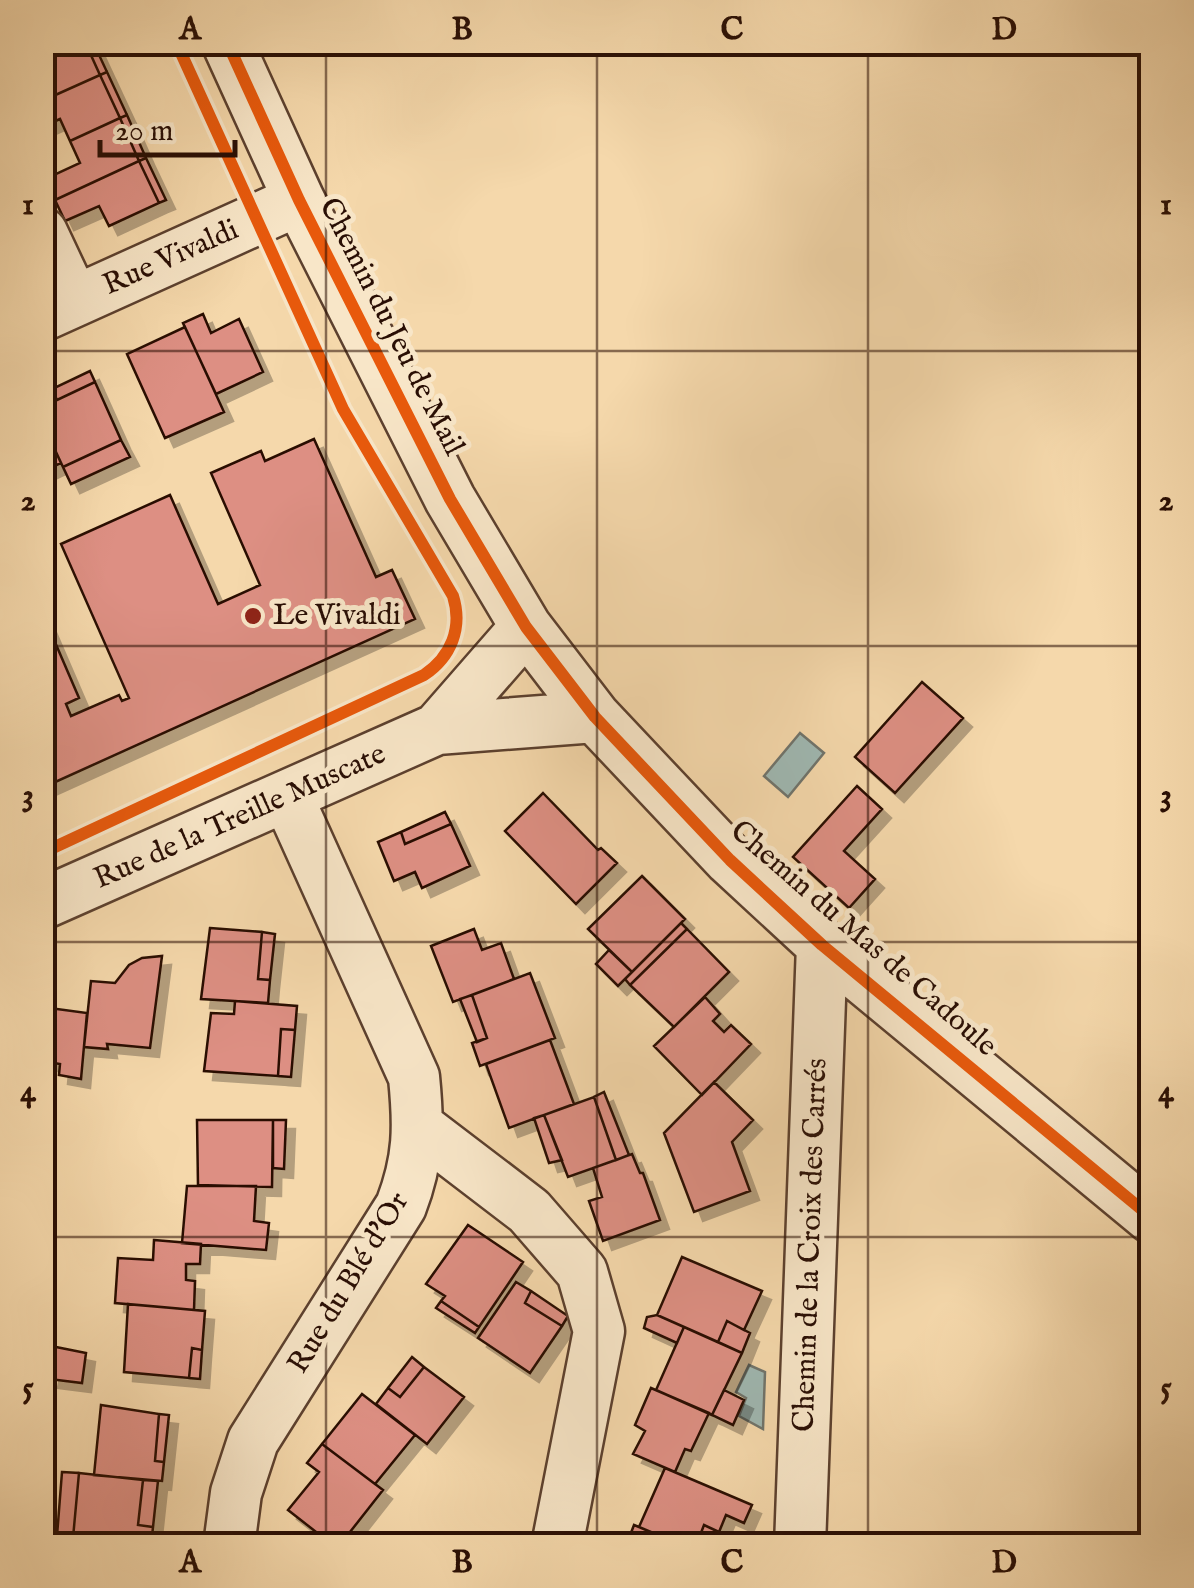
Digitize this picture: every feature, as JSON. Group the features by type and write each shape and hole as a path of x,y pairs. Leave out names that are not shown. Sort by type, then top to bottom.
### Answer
{"street":[{"name":"Chemin du Jeu de Mail","path":"226,42 298,200 450,499 526,627"},
{"name":"Rue Vivaldi","path":"58,308 298,200"},
{"path":"42,233 58,308"},
{"name":"Chemin du Mas de Cadoule","path":"526,627 595,716 730,860 822,945 1152,1218"},
{"name":"Rue de la Treille Muscate","path":"437,729 526,627"},
{"name":"Rue de la Treille Muscate","path":"42,904 437,729 595,716"},
{"name":"Rue du Blé d'Or","path":"229,1546 236,1494 252,1441 401,1206 414,1172 420,1126 414,1077 288,796"},
{"name":"Chemin de la Croix des Carrés","path":"800,1546 822,945"},
{"path":"420,1126 529,1211 582,1272 599,1331 557,1546"}],"water":[{"path":"800,733 824,753 788,797 764,776"},
{"path":"749,1365 765,1372 763,1429 739,1416 746,1398 736,1392"}],"building":[{"path":"58,42 85,42 100,75 42,101 42,50"},
{"path":"85,42 93,42 107,72 100,75"},
{"path":"107,72 127,115 120,118 100,75"},
{"path":"100,75 120,118 70,141 60,119 42,127 42,101"},
{"path":"127,115 146,158 139,161 120,118"},
{"path":"120,118 139,161 55,200 45,179 80,163 70,141"},
{"path":"146,158 166,200 159,203 139,161"},
{"path":"139,161 159,203 109,226 99,206 65,221 55,200"},
{"path":"203,314 211,333 239,319 263,372 216,394 183,323"},
{"path":"185,327 224,412 165,438 127,354"},
{"path":"90,371 95,382 57,400 52,389"},
{"path":"95,382 121,440 63,467 42,422 42,393 52,389 57,400"},
{"path":"42,422 61,463 42,472"},
{"name":"Le Vivaldi","path":"314,439 376,577 392,570 415,619 42,788 42,612 79,698 66,704 71,716 119,695 122,701 129,698 61,544 170,495 218,604 260,585 211,473 261,451 265,461"},
{"path":"121,440 130,457 71,484 63,467"},
{"path":"922,682 963,718 895,793 855,757"},
{"path":"857,786 882,809 844,851 875,879 849,908 793,857"},
{"path":"543,793 598,850 601,848 617,863 576,904 505,831"},
{"path":"445,812 451,824 405,844 401,832"},
{"path":"451,824 470,866 422,888 415,872 394,881 378,842 401,832 405,844"},
{"path":"642,876 685,919 632,972 588,929"},
{"path":"681,923 687,929 630,985 625,979"},
{"path":"210,928 262,932 258,979 270,980 268,1003 201,999"},
{"path":"474,929 482,950 501,943 514,979 453,1002 431,946"},
{"path":"687,929 729,972 674,1027 630,985"},
{"path":"262,932 275,934 270,980 258,979"},
{"path":"609,950 632,972 618,986 596,964"},
{"path":"162,956 150,1048 107,1044 108,1049 84,1047 91,981 115,983 129,965 142,958"},
{"path":"530,973 555,1038 480,1066 472,1043 487,1038 472,995"},
{"path":"472,995 487,1038 477,1042 460,999"},
{"path":"705,997 720,1014 713,1021 724,1032 731,1025 751,1044 702,1095 654,1046"},
{"path":"235,1001 297,1006 295,1030 281,1029 278,1076 204,1071 211,1013 234,1014"},
{"path":"42,1007 87,1013 81,1079 59,1075 60,1064 42,1061"},
{"path":"281,1029 295,1030 291,1077 278,1076"},
{"path":"550,1040 574,1104 509,1128 486,1064"},
{"path":"714,1082 753,1120 732,1142 750,1191 694,1212 664,1133"},
{"path":"604,1092 629,1155 616,1160 594,1097"},
{"path":"594,1097 616,1160 568,1177 544,1115"},
{"path":"544,1115 562,1160 549,1163 534,1118"},
{"path":"197,1120 273,1120 272,1187 198,1185"},
{"path":"273,1120 286,1120 284,1169 273,1168"},
{"path":"632,1154 660,1220 603,1241 589,1201 602,1197 593,1168"},
{"path":"187,1186 256,1186 254,1221 269,1223 266,1250 182,1243"},
{"path":"468,1225 523,1262 479,1327 441,1301 445,1296 426,1284"},
{"path":"154,1240 201,1244 200,1264 186,1264 186,1280 195,1281 194,1310 115,1303 118,1258 153,1260"},
{"path":"682,1257 762,1291 744,1330 727,1321 718,1342 657,1315"},
{"path":"516,1282 531,1291 525,1303 562,1326 530,1373 478,1338"},
{"path":"531,1291 568,1316 562,1326 525,1303"},
{"path":"441,1301 479,1327 475,1333 436,1308"},
{"path":"128,1304 205,1311 202,1350 192,1348 189,1378 124,1372"},
{"path":"657,1315 684,1327 677,1343 644,1328 647,1317"},
{"path":"727,1321 750,1333 742,1353 718,1342"},
{"path":"684,1327 742,1353 712,1415 656,1390"},
{"path":"56,1347 86,1353 82,1383 49,1379"},
{"path":"192,1348 202,1350 200,1379 189,1378"},
{"path":"412,1357 424,1367 400,1397 388,1388"},
{"path":"424,1367 464,1397 427,1444 376,1404 388,1388 400,1397"},
{"path":"651,1388 709,1413 691,1451 685,1449 675,1472 633,1454 645,1431 635,1425"},
{"path":"724,1390 744,1400 733,1425 712,1415"},
{"path":"362,1394 415,1435 375,1484 322,1444"},
{"path":"101,1405 159,1414 155,1461 164,1462 162,1481 94,1475"},
{"path":"159,1414 169,1415 164,1462 155,1461"},
{"path":"322,1444 383,1490 339,1546 288,1510 319,1472 307,1463"},
{"path":"665,1468 752,1505 744,1523 726,1515 719,1532 704,1525 696,1546 684,1546 639,1527"},
{"path":"62,1472 79,1473 73,1538 57,1536"},
{"path":"79,1473 143,1480 138,1525 153,1527 151,1546 73,1538"},
{"path":"143,1480 158,1481 153,1527 138,1525"},
{"path":"634,1525 639,1527 684,1546 626,1546"},
{"path":"704,1525 719,1532 713,1546 696,1546"},
{"path":"53,1535 126,1544 126,1546 52,1546"}],"cycle path":[{"path":"42,853 424,675 448,651 455,630 453,596 343,409 176,42"},
{"path":"227,42 299,200 450,499 526,627 595,717 730,860 822,945 1152,1218"}],"place":[{"name":"Le Vivaldi","path":"253,616"}]}
